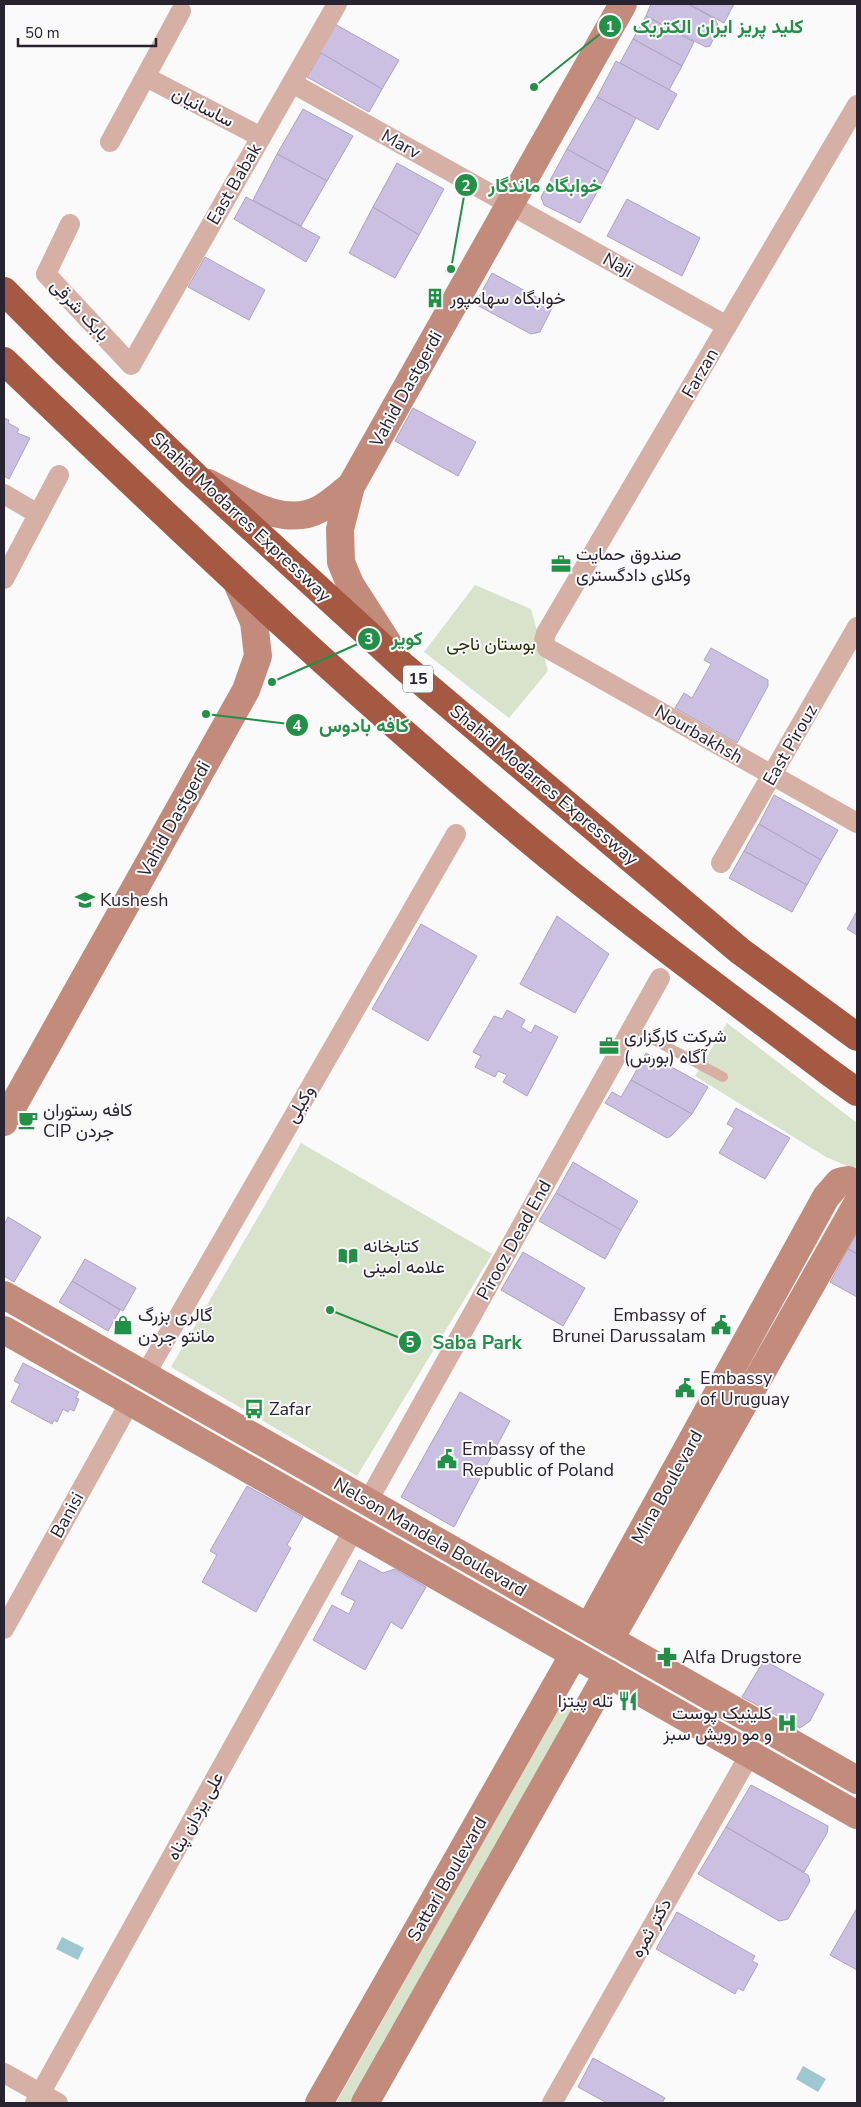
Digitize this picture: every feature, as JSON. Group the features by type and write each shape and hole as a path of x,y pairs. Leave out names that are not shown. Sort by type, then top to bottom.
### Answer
{"highway":[{"name":"Shahid Modarres Expressway","path":"4,291 196,477 404,667 740,951 857,1038"},
{"path":"4,361 238,585 474,793 569,873 857,1092"}],"main road":[{"name":"Vahid Dastgerdi","path":"404,667 350,584 341,562 340,529 351,486 622,4"},
{"name":"Vahid Dastgerdi","path":"196,477 262,510 288,517 319,510 351,486"},
{"name":"Vahid Dastgerdi","path":"4,1122 246,690 258,656 254,622 238,585"},
{"name":"Mina Boulevard","path":"613,1609 826,1197 839,1182 848,1180 857,1186"},
{"name":"Mina Boulevard","path":"599,1633 857,1204"},
{"name":"Nelson Mandela Boulevard","path":"4,1295 599,1633 855,1774"},
{"name":"Nelson Mandela Boulevard","path":"4,1330 857,1815"},
{"path":"454,1586 468,1558"},
{"name":"Sattari Boulevard","path":"319,2103 574,1654"},
{"path":"365,2103 608,1673"},
{"path":"554,1691 576,1698 587,1712"}],"street":[{"name":"East Babak","path":"70,224 46,274 131,365 337,4"},
{"path":"110,142 182,11"},
{"name":"ساسانیان","path":"146,77 261,137"},
{"name":"Marv","path":"292,83 510,204"},
{"name":"Farzan","path":"544,641 546,633 857,105"},
{"name":"Naji","path":"510,204 727,326"},
{"path":"4,579 60,475"},
{"path":"4,494 38,514"},
{"name":"East Pirouz","path":"721,863 857,627"},
{"name":"Nourbakhsh","path":"544,641 547,648 857,823"},
{"name":"وكيلی","path":"145,1375 456,834"},
{"name":"Pirooz Dead End","path":"368,1501 660,978"},
{"name":"Banisi","path":"4,1629 130,1402"},
{"name":"علی یزدان پناه","path":"37,2098 354,1529"},
{"name":"دکتر ثمره","path":"552,2103 750,1754"},
{"path":"4,2072 37,2098 58,2103"}],"lane":[{"path":"632,1028 723,1077"}],"green space":[{"name":"بوستان ناجی","path":"475,585 531,609 548,671 509,718 424,652"},
{"path":"727,1023 857,1123 857,1170 826,1157 695,1076"},
{"path":"301,1143 492,1254 357,1476 171,1367"},
{"path":"562,1701 574,1709 351,2103 336,2103"}],"water":[{"path":"62,1937 84,1948 78,1960 56,1949"},
{"path":"803,2066 826,2079 818,2092 796,2079"}],"building":[{"path":"651,4 688,4 715,19 719,27 710,46 706,47 646,16"},
{"path":"689,4 734,4 724,23"},
{"path":"646,16 694,42 682,66 633,39"},
{"path":"333,23 399,60 382,89 317,51"},
{"path":"633,39 682,66 669,90 620,63"},
{"path":"321,53 382,89 369,112 307,77"},
{"path":"616,61 677,94 658,130 597,97"},
{"path":"597,97 636,118 608,172 567,149"},
{"path":"303,109 353,136 327,181 277,154"},
{"path":"567,149 608,172 580,223 544,205 541,197"},
{"path":"277,154 327,181 301,226 253,200"},
{"path":"397,163 444,189 419,235 373,207"},
{"path":"246,197 320,237 306,262 234,219"},
{"path":"627,199 700,238 682,276 607,236"},
{"path":"373,207 419,235 395,278 349,253"},
{"path":"205,257 265,290 249,320 188,287"},
{"path":"451,264 457,268 451,275 445,271"},
{"path":"492,273 553,306 540,332 531,334 475,304"},
{"name":"خوابگاه سهامپور","path":"435,292 440,297 434,304 429,299"},
{"path":"413,408 476,442 458,476 395,441"},
{"path":"4,418 9,420 8,423 19,429 17,433 30,438 9,479 4,476"},
{"path":"711,648 768,680 768,686 737,743 675,708 684,693 692,698 711,664 704,660"},
{"path":"774,795 838,830 821,860 759,824"},
{"path":"759,824 821,860 807,885 744,851"},
{"path":"744,851 807,885 792,912 729,878"},
{"path":"857,911 857,935 847,929"},
{"path":"557,916 609,954 575,1013 520,984"},
{"path":"421,924 477,956 428,1041 372,1009"},
{"path":"507,1010 525,1020 521,1027 531,1033 535,1025 558,1037 527,1096 503,1082 507,1075 498,1071 495,1077 475,1067 481,1056 473,1052 494,1016 502,1019"},
{"path":"646,1053 708,1087 692,1114 631,1080"},
{"path":"631,1080 692,1114 667,1138 605,1103 612,1092 621,1097"},
{"path":"736,1108 790,1138 765,1179 719,1153 734,1128 727,1124"},
{"path":"573,1162 638,1201 621,1230 556,1193"},
{"path":"556,1193 621,1230 605,1259 539,1221"},
{"path":"8,1217 41,1237 14,1282 4,1276 4,1225"},
{"path":"857,1233 857,1254 848,1249"},
{"path":"848,1249 857,1254 857,1297 830,1282"},
{"path":"523,1252 585,1288 563,1326 501,1290"},
{"path":"85,1259 136,1288 123,1311 72,1281"},
{"path":"72,1281 120,1310 108,1331 59,1302"},
{"path":"23,1363 79,1392 76,1398 79,1399 74,1411 70,1409 68,1412 63,1409 57,1422 54,1420 52,1424 11,1402 20,1384 14,1381"},
{"path":"460,1392 510,1421 454,1527 401,1497"},
{"path":"247,1486 303,1517 287,1545 291,1548 256,1612 202,1582 217,1555 210,1551"},
{"path":"359,1560 383,1573 395,1569 426,1587 402,1629 391,1622 365,1670 313,1640 332,1605 349,1614 355,1601 341,1594"},
{"path":"764,1660 824,1694 810,1721 800,1728 742,1697"},
{"path":"751,1785 828,1826 827,1833 804,1872 726,1827"},
{"path":"726,1827 808,1875 810,1881 788,1919 779,1921 698,1874"},
{"path":"857,1908 857,1970 830,1955"},
{"path":"677,1912 755,1956 752,1961 758,1964 743,1991 738,1988 735,1994 656,1949"},
{"path":"593,2058 665,2098 662,2103 607,2103 578,2087"}],"place":[{"name":"کلید پریز ایران الکتریک","path":"534,87"},
{"name":"خوابگاه ماندگار","path":"451,269"},
{"name":"خوابگاه سهامپور","path":"435,298"},
{"name":"صندوق حمایت وکلای دادگستری","path":"561,564"},
{"name":"کویر","path":"272,682"},
{"name":"کافه بادوس","path":"206,714"},
{"name":"Kushesh","path":"85,900"},
{"name":"شرکت کارگزاری آگاه (بورس)","path":"609,1046"},
{"name":"كافه رستوران CIP جردن","path":"28,1120"},
{"name":"کتابخانه علامه امینی","path":"348,1256"},
{"name":"Saba Park","path":"330,1310"},
{"name":"گالری بزرگ مانتو جردن","path":"123,1325"},
{"name":"Embassy of Brunei Darussalam","path":"721,1325"},
{"name":"Embassy of Uruguay","path":"685,1388"},
{"name":"Zafar","path":"254,1409"},
{"name":"Embassy of the Republic of Poland","path":"447,1459"},
{"name":"Alfa Drugstore","path":"667,1657"},
{"name":"تله پیتزا","path":"628,1701"},
{"name":"کلینیک پوست و مو رویش سبز","path":"787,1723"}]}
